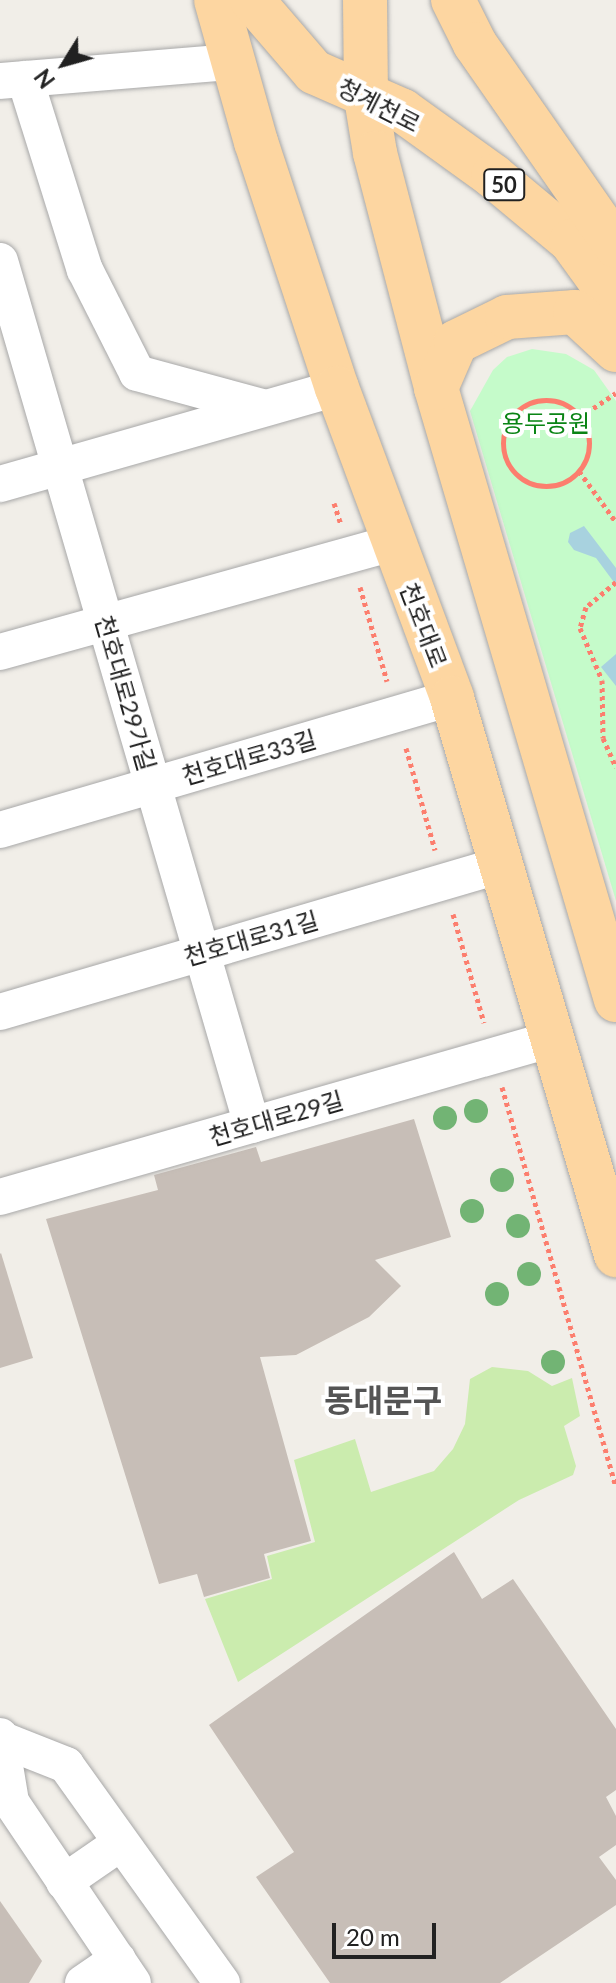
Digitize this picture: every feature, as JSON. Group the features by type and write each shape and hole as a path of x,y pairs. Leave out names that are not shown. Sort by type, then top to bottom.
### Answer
{"main road":[{"name":"천호대로","path":"216,0 232,62 337,388 452,698 616,1255"},
{"name":"청계천로","path":"252,0 314,72 366,98 403,111 493,176 571,241 616,303"},
{"path":"365,0 366,98 375,153 436,388 616,1000"},
{"path":"453,0 475,44 616,246"},
{"path":"436,388 456,342 507,317 575,312 616,350"}],"street":[{"path":"232,62 13,80 85,270 137,373 262,407"},
{"name":"천호대로29가길","path":"0,261 9,322 60,467 252,1125"},
{"path":"0,484 337,388"},
{"path":"0,652 393,543"},
{"name":"천호대로33길","path":"0,830 452,698"},
{"name":"천호대로31길","path":"0,1012 501,865"},
{"name":"천호대로29길","path":"0,1197 552,1039"},
{"path":"1,1740 66,1765 119,1844 222,1983"},
{"path":"1,1740 11,1802 126,1971 83,1983"},
{"path":"64,1882 119,1844"}],"path":[{"path":"580,417 616,393"},
{"path":"541,400 555,401 580,417 589,444 579,471 557,485 531,483 511,467 503,439 515,413 541,400"},
{"path":"579,471 616,522"},
{"path":"616,582 586,607 580,628 602,680 603,738 616,767"}],"green space":[{"name":"용두공원","path":"532,349 566,354 594,370 616,401 616,901 470,411 493,370 507,357"},
{"path":"492,1367 528,1371 552,1386 572,1378 580,1416 564,1426 576,1466 573,1475 519,1500 238,1682 205,1599 272,1579 267,1556 315,1542 294,1460 355,1439 371,1492 434,1471 453,1449 465,1424 470,1379"}],"water":[{"path":"584,526 616,568 616,585 596,558 574,550 568,542 570,533"},
{"path":"616,654 616,686 601,667"}],"building":[{"path":"414,1119 451,1237 375,1260 401,1286 369,1317 296,1355 260,1357 311,1541 264,1554 270,1578 204,1597 197,1574 159,1584 46,1219 158,1190 154,1175 256,1147 261,1162"},
{"path":"0,1254 33,1358 0,1368"},
{"path":"454,1552 482,1599 513,1579 616,1729 616,1790 606,1797 616,1816 616,1845 599,1857 616,1880 616,1905 500,1983 330,1983 256,1877 294,1852 209,1725"},
{"path":"0,1901 42,1961 29,1983 0,1983"}],"district":[{"name":"동대문구","path":"383,1400"}]}
